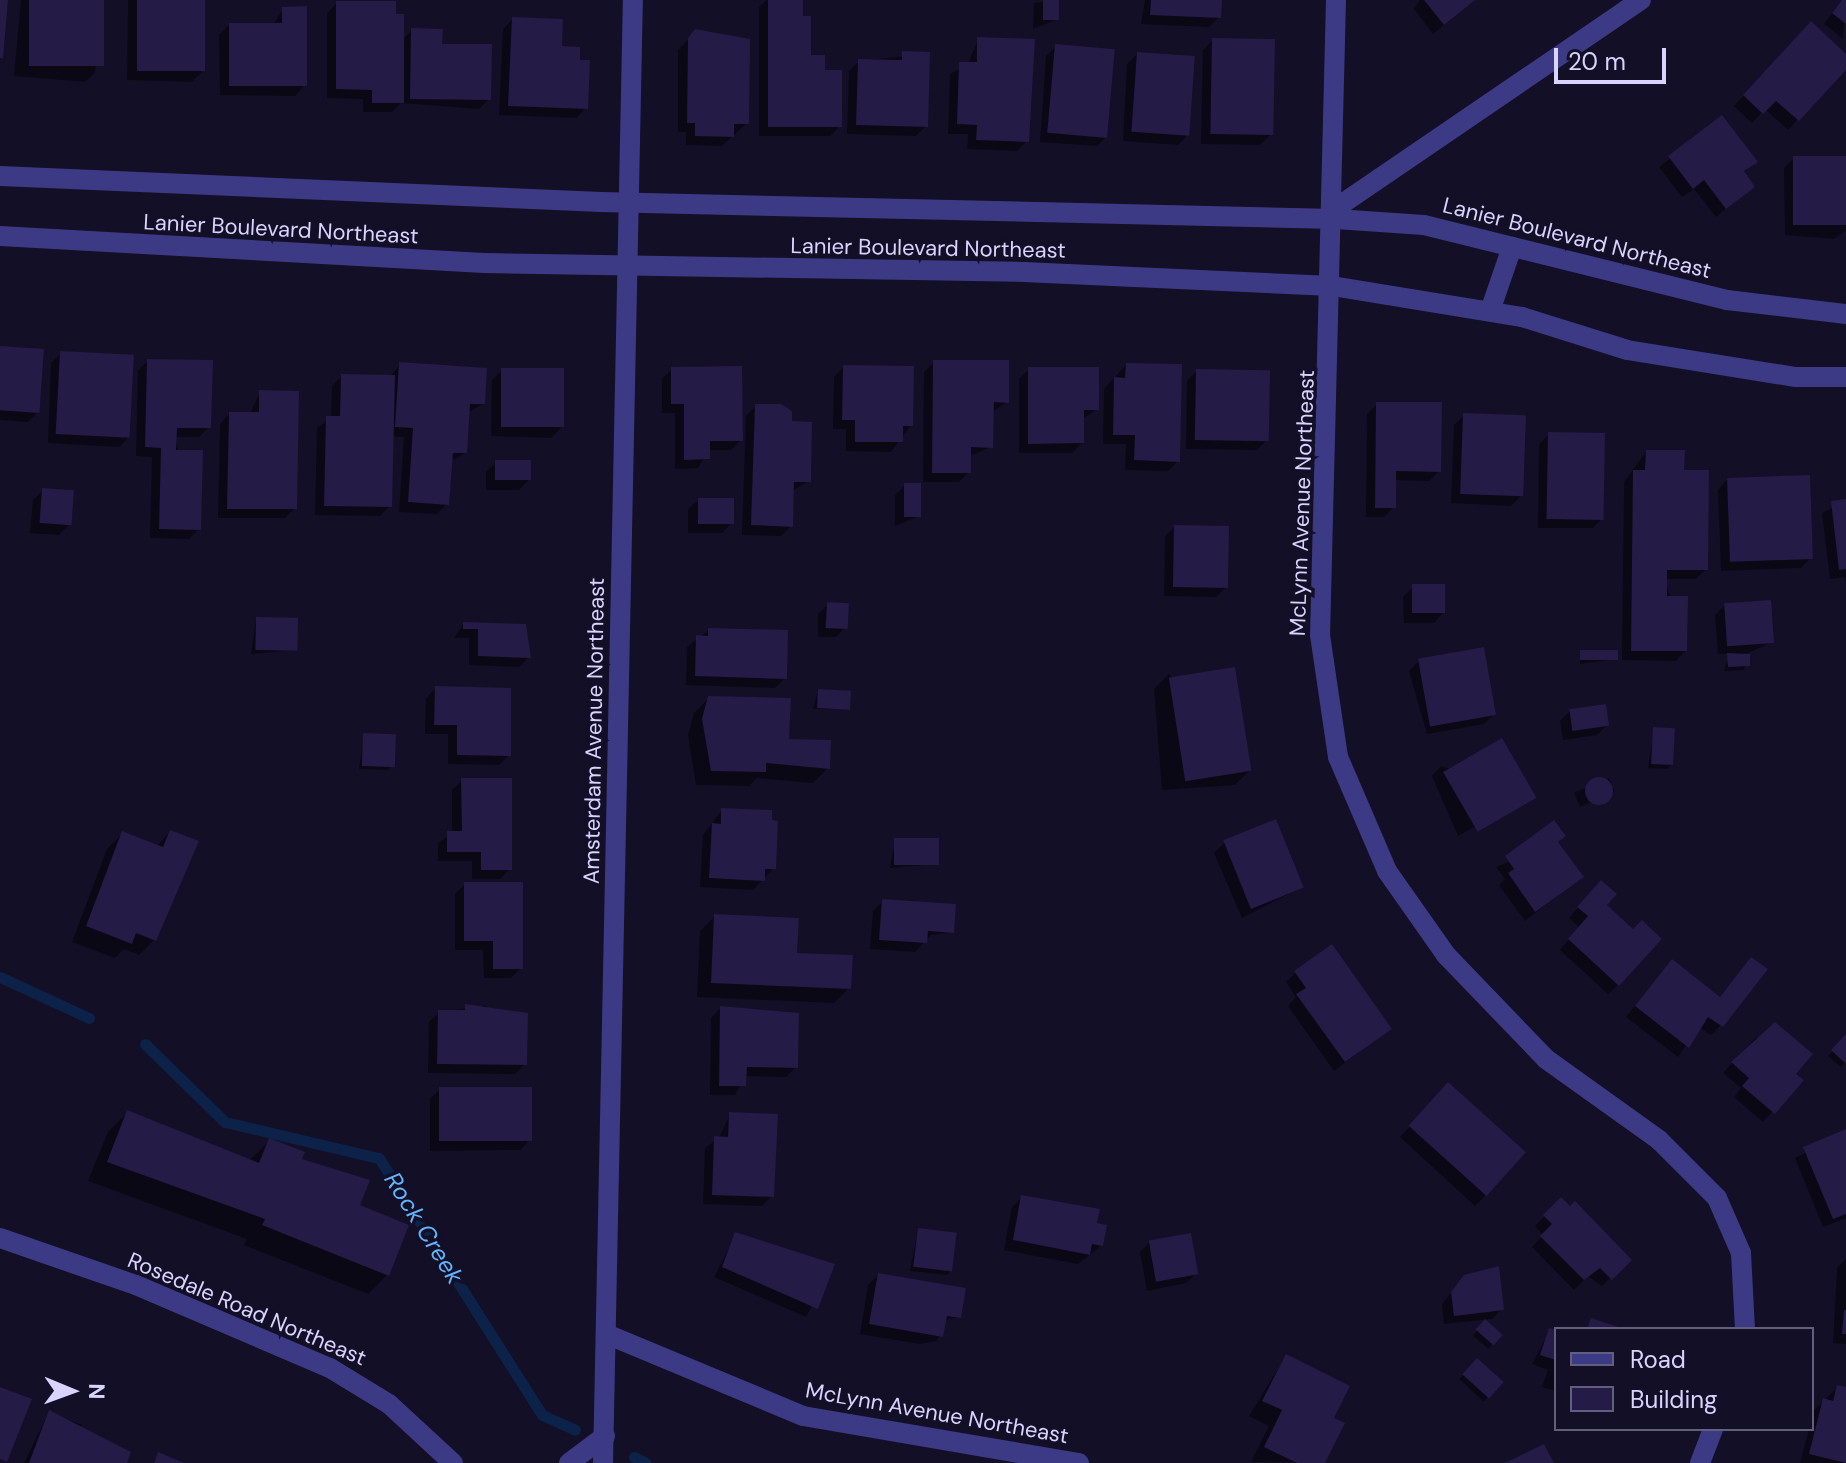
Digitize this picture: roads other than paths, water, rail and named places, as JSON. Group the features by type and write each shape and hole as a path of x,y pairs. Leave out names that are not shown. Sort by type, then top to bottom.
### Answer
{"street":[{"name":"Amsterdam Avenue Northeast","path":"603,1463 611,1336 633,0"},
{"name":"McLynn Avenue Northeast","path":"1336,0 1336,214 1320,635 1351,795 1411,909 1484,998 1546,1059 1659,1140 1717,1198 1741,1253 1745,1327"},
{"path":"1336,214 1641,0"},
{"name":"Lanier Boulevard Northeast","path":"0,176 630,200 1336,214 1424,225 1727,300 1846,314"},
{"name":"Lanier Boulevard Northeast","path":"0,236 628,267 1024,272 1332,286 1490,311 1627,350 1796,377 1846,377"},
{"path":"1490,311 1512,247"},
{"name":"Rosedale Road Northeast","path":"0,1238 136,1285 330,1368 389,1404 453,1463"},
{"name":"McLynn Avenue Northeast","path":"611,1336 803,1416 1079,1463"},
{"path":"1700,1463 1712,1431"},
{"path":"569,1463 605,1436"}],"waterway":[{"name":"Rock Creek","path":"0,977 89,1018"},
{"name":"Rock Creek","path":"145,1044 225,1122 379,1158 542,1415 575,1430"},
{"name":"Rock Creek","path":"634,1457 646,1463"}]}
